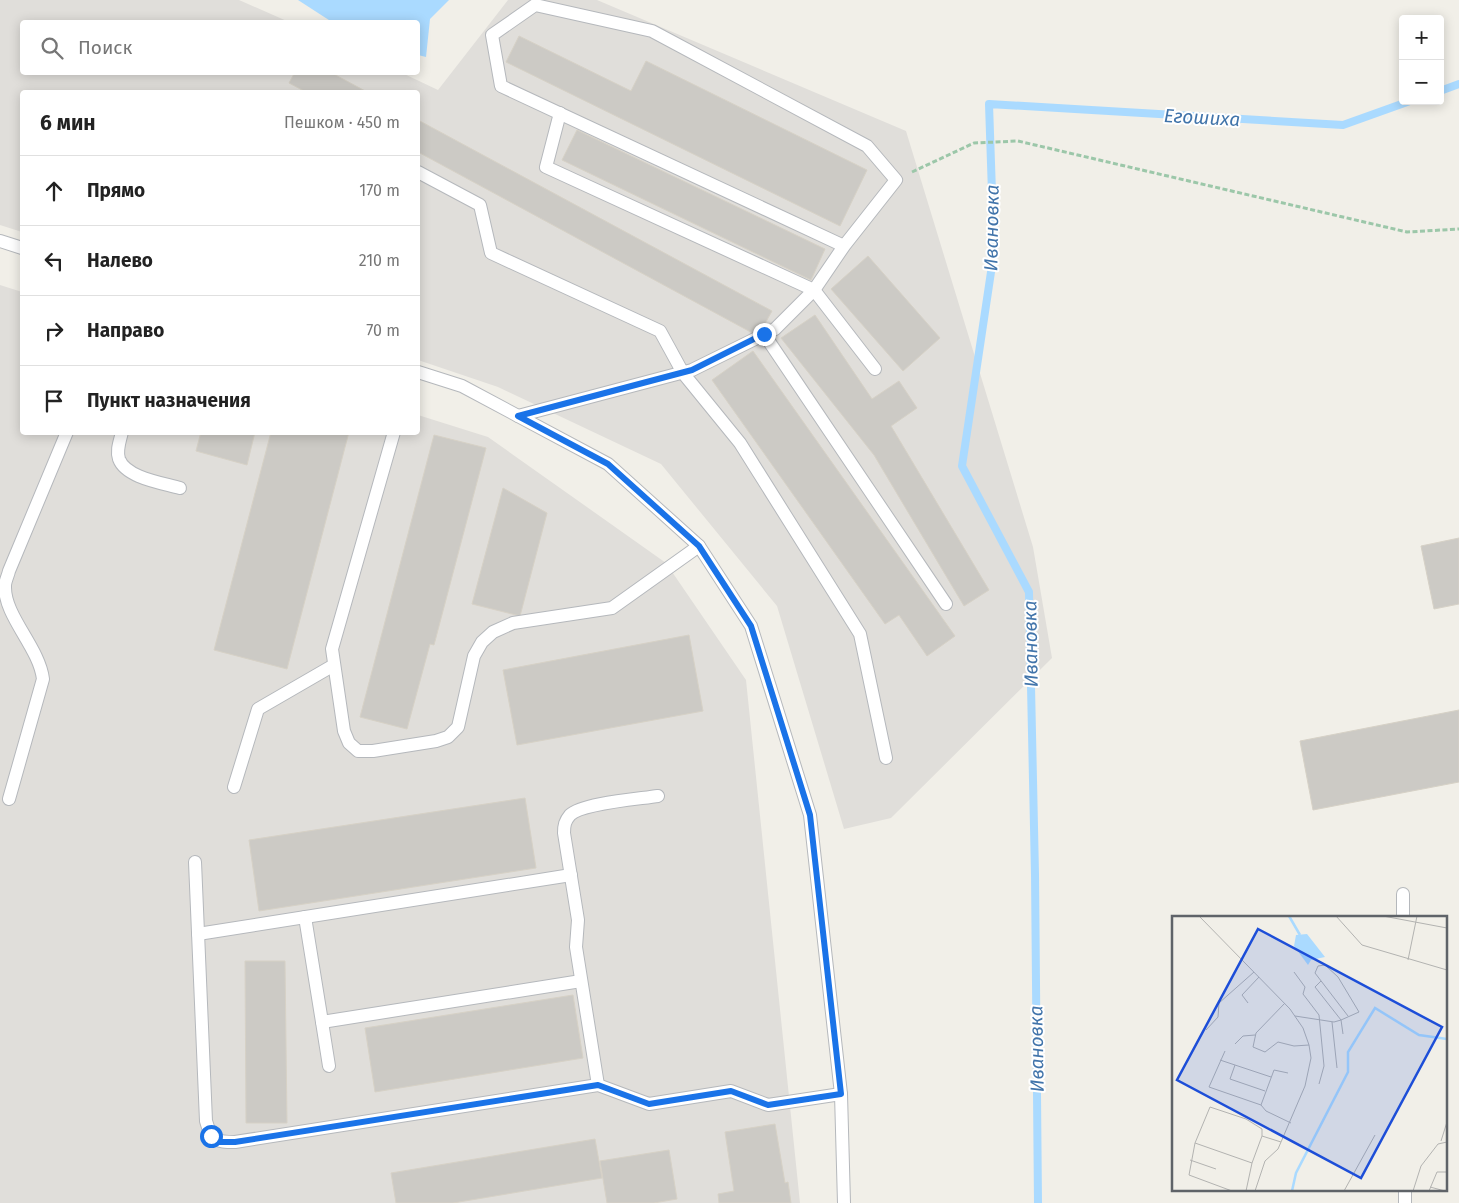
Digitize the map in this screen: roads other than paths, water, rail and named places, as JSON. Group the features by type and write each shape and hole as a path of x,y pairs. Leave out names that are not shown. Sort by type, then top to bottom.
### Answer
{"lane":[{"path":"518,416 692,370 775,329 814,290 844,246 896,180 867,146 652,31 535,5 492,35 501,86 844,246"},
{"path":"560,113 546,167 814,290 875,369"},
{"path":"420,173 480,205 491,253 660,331 683,373 740,443 860,634 886,758"},
{"path":"0,241 20,247"},
{"path":"764,334 946,604"},
{"path":"420,373 462,386 608,464 699,546 751,626 810,815 841,1094 844,1203"},
{"path":"9,798 43,679 42,668 7,599 5,586 9,571 66,435"},
{"path":"121,435 118,447 119,459 124,468 135,475 180,488"},
{"path":"393,435 332,649 344,731 349,744 358,751 372,751 436,741 448,737 458,727 474,656 482,642 493,632 513,623 612,608 699,546"},
{"path":"234,787 258,709 334,665"},
{"path":"598,1085 576,947 578,920 564,824 571,814 585,807 658,796"},
{"path":"195,862 206,1121 211,1136 220,1142 235,1142 598,1085 649,1104 731,1091 768,1105 841,1094"},
{"path":"198,934 571,876"},
{"path":"1402,894 1403,916"},
{"path":"305,917 329,1066"},
{"path":"322,1022 581,981"},
{"path":"1404,1203 1405,1190"}],"water":[{"path":"298,0 449,0 430,19 426,57 420,56 420,20 329,20"}],"waterway":[{"name":"Егошиха","path":"1444,90 1459,84"},
{"name":"Ивановка","path":"1038,1203 1035,874 1029,592 962,466 994,252 989,104 1343,125 1399,105"}]}
